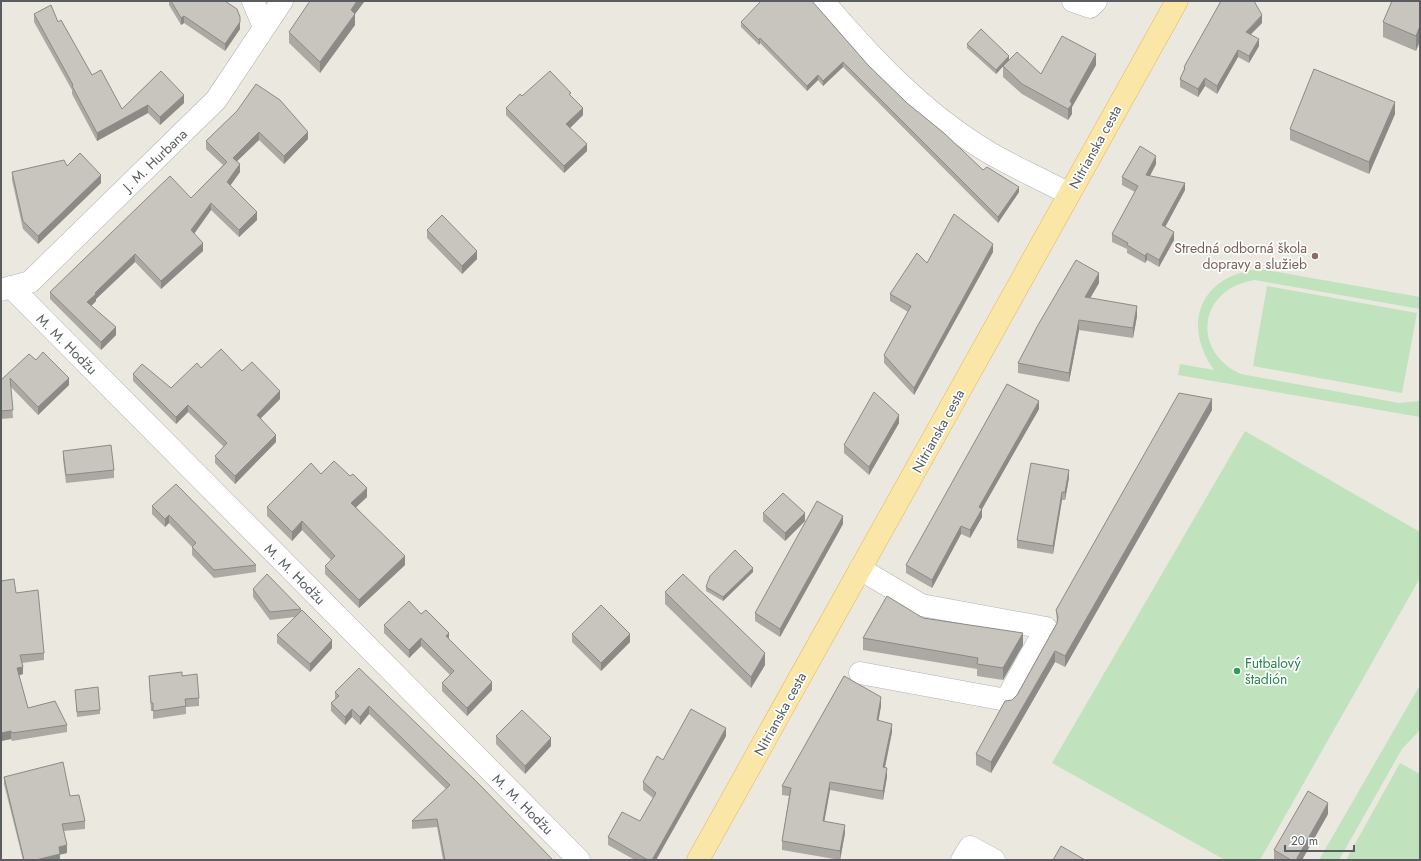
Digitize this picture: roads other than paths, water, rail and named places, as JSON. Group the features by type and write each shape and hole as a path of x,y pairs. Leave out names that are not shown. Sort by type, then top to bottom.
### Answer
{"main road":[{"name":"Nitrianska cesta","path":"698,860 1177,1"}],"street":[{"path":"253,1 264,27"},
{"name":"J. M. Hurbana","path":"6,289 30,282 216,100 282,1"},
{"path":"823,1 869,54 922,104 981,148 1069,194"},
{"path":"1073,1 1090,7 1096,1"},
{"name":"M. M. Hodžu","path":"6,289 579,860"},
{"path":"860,569 921,605 1046,628 1006,700 860,673"},
{"path":"962,860 970,847 994,860"}],"place":[{"name":"Stredná odborná škola dopravy a služieb","path":"1315,256"},
{"name":"Futbalový štadión","path":"1237,671"}]}
